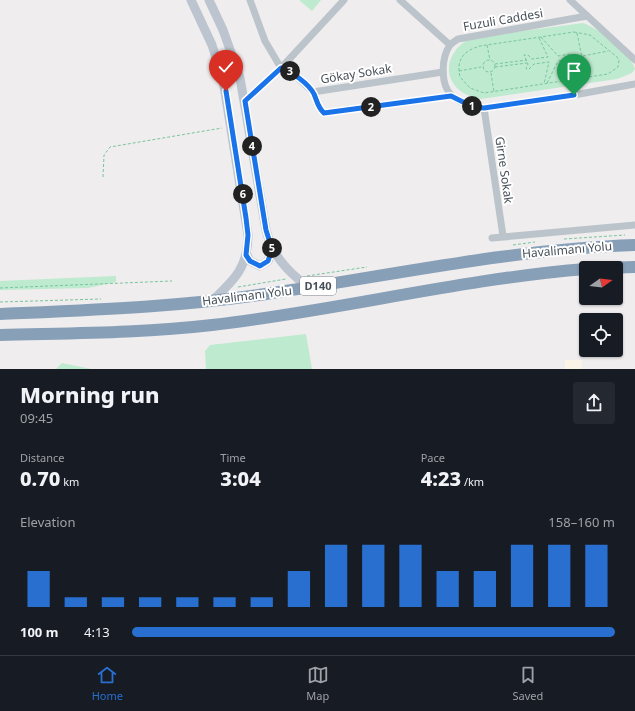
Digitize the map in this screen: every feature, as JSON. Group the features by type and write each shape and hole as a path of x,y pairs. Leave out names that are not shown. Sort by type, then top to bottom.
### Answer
{"highway":[{"name":"Havalimanı Yolu","path":"0,314 81,311 212,301 531,252 632,240"},
{"name":"Havalimanı Yolu","path":"623,267 635,267"},
{"name":"Havalimanı Yolu","path":"0,335 125,331 211,325 337,307 522,276 579,270"}],"main road":[{"path":"191,0 212,45 226,91 248,235 246,255 241,270 225,289 212,301"},
{"path":"209,0 232,53 245,101 266,230 272,249 281,263 296,278 308,287"},
{"path":"246,255 250,261 260,266 268,261 272,249"}],"street":[{"path":"250,0 265,41 281,68"},
{"path":"245,101 281,68 344,0"},
{"path":"400,0 450,46 446,55 443,77 451,96 473,107 484,108 574,95 635,84"},
{"path":"570,0 635,60"},
{"name":"Fuzuli Caddesi","path":"450,46 458,39 587,16"},
{"name":"Gökay Sokak","path":"281,68 290,70 313,92 443,72"},
{"name":"Girne Sokak","path":"484,108 502,236"},
{"path":"492,238 635,225"}],"lane":[{"path":"313,92 318,105 324,113 451,96"}],"path":[{"path":"577,32 586,77"},
{"path":"577,32 590,35 619,60 618,66 608,74 484,93 470,88 461,81 458,71 459,61 468,49 577,32"},
{"path":"538,37 548,57 532,59 528,55 524,55 528,63 526,69 529,69 534,64 549,62 544,84"},
{"path":"541,37 558,56 570,54 575,56"},
{"path":"486,45 490,60 495,64 527,60"},
{"path":"546,84 558,61 573,58 575,56 609,51"},
{"path":"458,71 482,67 485,62 490,60"},
{"path":"490,72 495,67 528,63"},
{"path":"482,67 484,71 490,72"},
{"path":"490,72 494,92"},
{"path":"103,177 104,155 110,147 224,128"},
{"path":"563,239 632,240"},
{"path":"508,246 539,241"},
{"path":"225,289 371,267"},
{"path":"0,288 172,281"},
{"path":"0,302 106,299"}],"shaded area":[{"path":"565,360 582,360 582,369 565,369"}],"green space":[{"path":"299,0 321,0 312,11"},
{"path":"583,23 598,30 614,42 627,55 635,69 632,73 617,79 481,99 463,93 458,89 450,75 450,60 453,54 458,47 471,38"},
{"path":"116,276 116,282 88,288 0,290 0,281"},
{"path":"306,334 312,369 206,369 205,351 210,345"},
{"path":"62,363 91,369 56,369"}],"route":[{"path":"226,91 246,218 248,246 246,255 250,261 260,266 264,265 268,261 272,249 266,230 245,101 281,68 290,70 313,92 318,105 324,113 451,96 473,107 484,108 574,95"}]}
